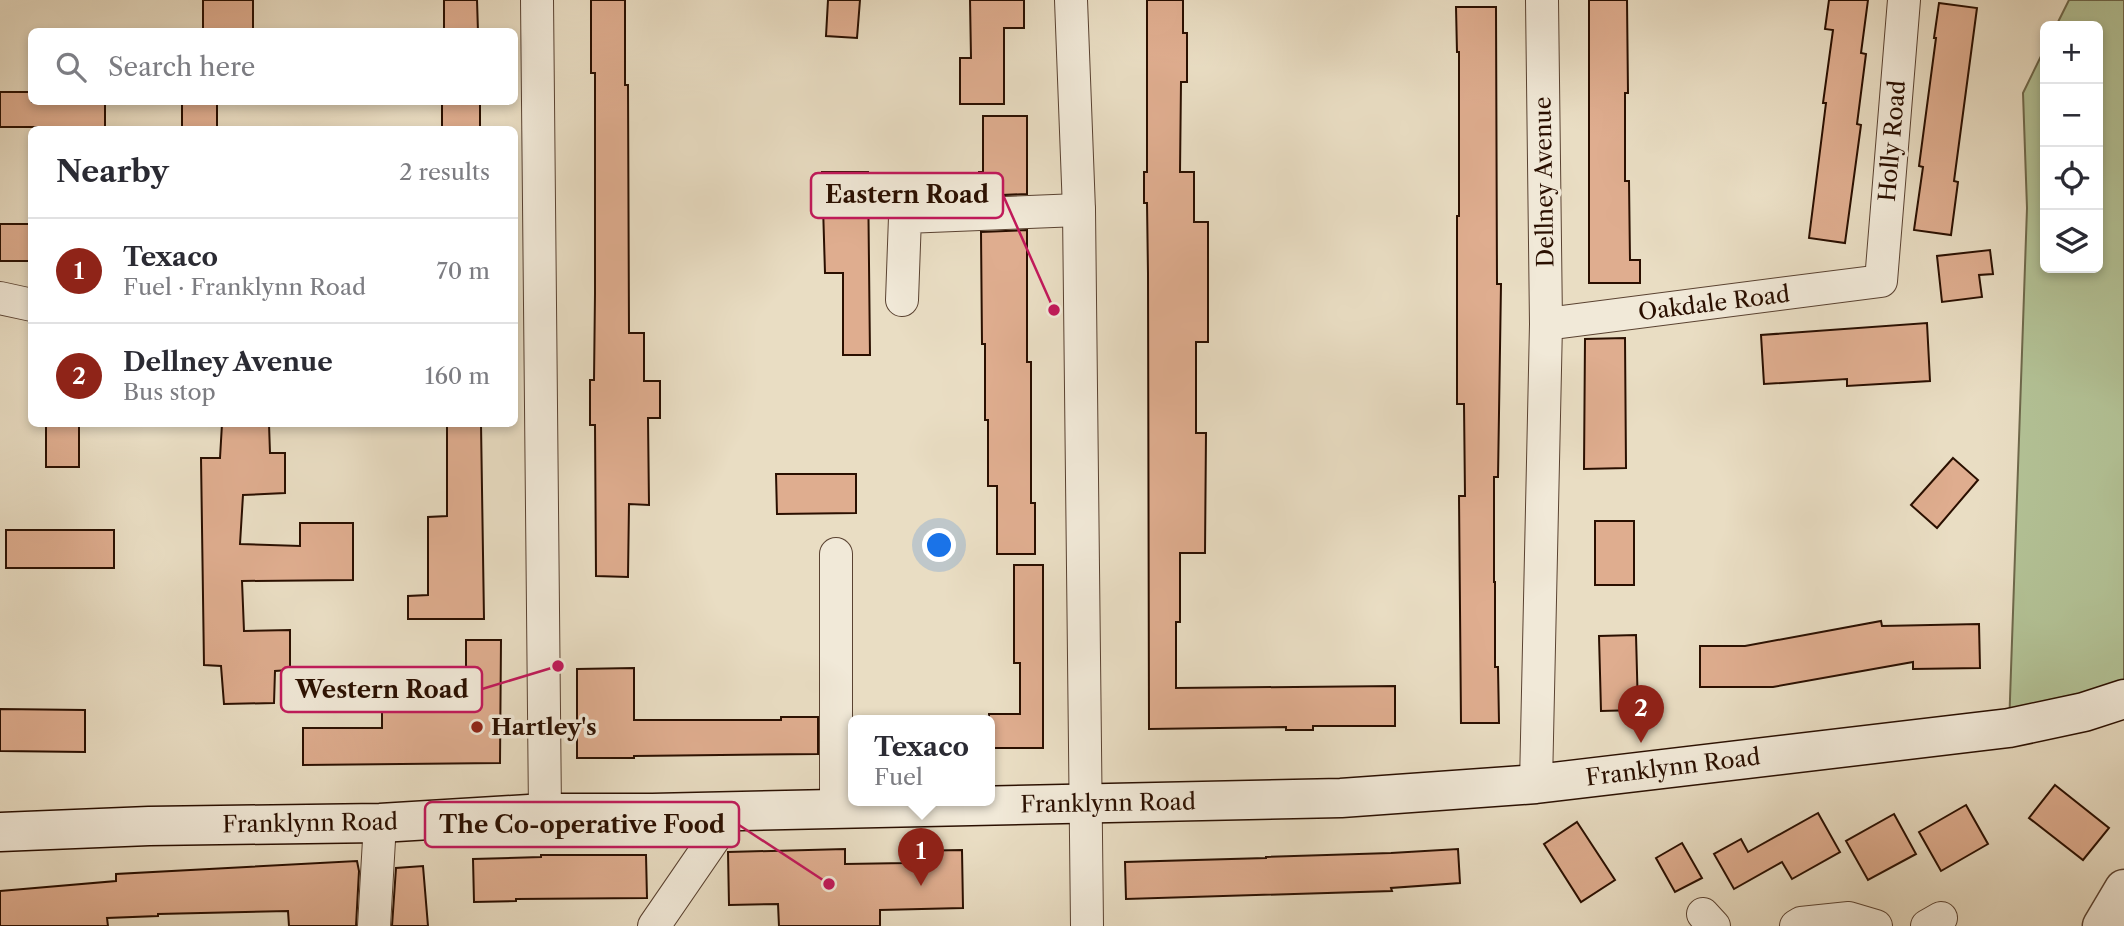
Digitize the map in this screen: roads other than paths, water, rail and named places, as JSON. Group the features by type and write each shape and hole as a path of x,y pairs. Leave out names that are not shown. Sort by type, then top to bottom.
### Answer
{"main road":[{"name":"Franklynn Road","path":"995,806 1341,798 1536,784 2008,728 2084,712 2124,699"},
{"name":"Franklynn Road","path":"0,832 149,826 380,823 545,814 986,806"},
{"path":"2102,926 2124,889"}],"street":[{"path":"537,0 545,814"},
{"path":"1071,0 1079,210 1087,926"},
{"name":"Dellney Avenue","path":"1536,784 1546,324 1542,0"},
{"name":"Holly Road","path":"1881,281 1904,0"},
{"path":"902,300 905,217 1079,210"},
{"name":"Oakdale Road","path":"1546,324 1881,281"},
{"path":"0,298 28,304"},
{"path":"835,809 836,554"},
{"path":"654,926 733,811"},
{"path":"374,926 380,823"},
{"path":"1796,926 1801,923 1849,918 1876,926"}],"place":[{"name":"Eastern Road","path":"1054,310"},
{"name":"Western Road","path":"558,666"},
{"name":"Hartley's","path":"477,727"},
{"name":"Dellney Avenue","path":"1641,743"},
{"name":"The Co-operative Food","path":"829,884"},
{"name":"Texaco","path":"921,886"}]}
